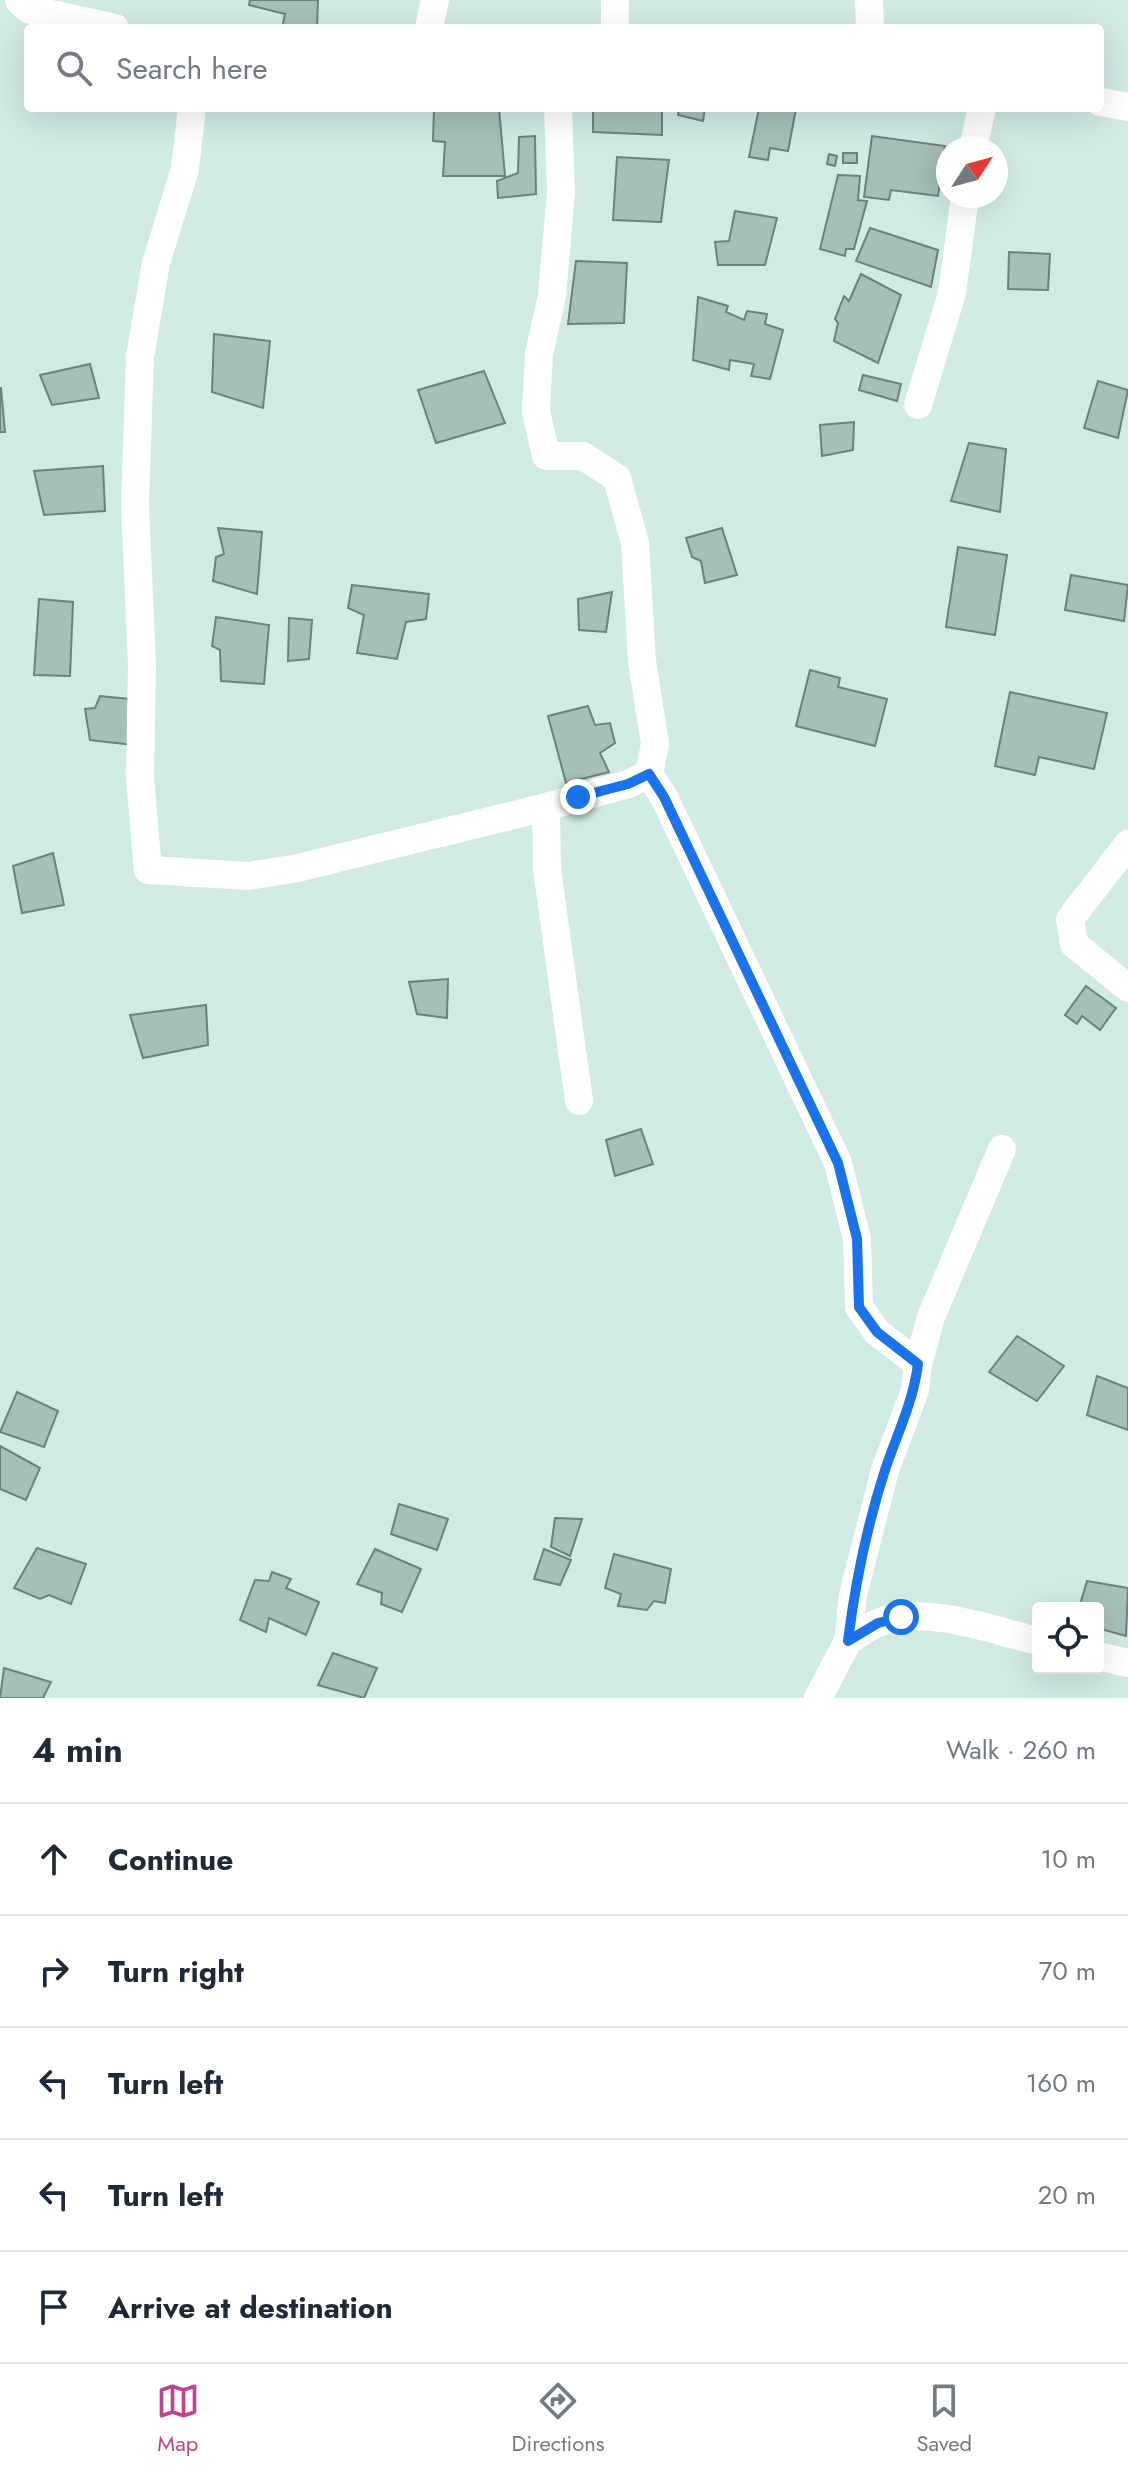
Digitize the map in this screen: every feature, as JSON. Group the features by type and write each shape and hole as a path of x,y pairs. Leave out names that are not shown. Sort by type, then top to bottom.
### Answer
{"street":[{"path":"19,0 28,9 97,24"},
{"path":"430,24 435,0"},
{"path":"615,0 615,24"},
{"path":"869,0 870,24"},
{"path":"1104,103 1128,107"},
{"path":"192,112 185,169 156,263 140,357 135,504 142,664 140,778 148,870 195,875 274,872 546,807 628,784 649,774"},
{"path":"558,112 561,192 552,296 539,354 536,411 546,456 583,456 617,478 635,543 642,661 655,744 649,774 664,797 838,1163 857,1239 859,1307 877,1332 918,1364"},
{"path":"976,136 981,112"},
{"path":"918,405 952,293 963,208"},
{"path":"546,807 547,869 579,1101"},
{"path":"1128,844 1070,919 1074,944 1128,988"},
{"path":"818,1698 848,1641 853,1595 885,1470 915,1390 918,1364 931,1317 1002,1149"},
{"path":"848,1641 878,1623 901,1617 928,1617 1032,1640"},
{"path":"1104,1657 1128,1663"}],"building":[{"path":"250,0 318,0 317,24 283,24 285,14 249,5"},
{"path":"434,112 499,112 505,176 443,176 445,142 433,141"},
{"path":"593,112 662,112 662,135 593,132"},
{"path":"678,112 704,112 703,121 678,115"},
{"path":"758,112 795,112 788,151 770,148 768,160 749,157"},
{"path":"535,136 536,194 498,198 497,181 518,173 519,137"},
{"path":"872,136 936,145 936,196 891,190 889,200 864,197"},
{"path":"843,153 857,153 857,163 843,163"},
{"path":"829,154 837,156 835,166 827,164"},
{"path":"617,157 669,160 661,222 613,220"},
{"path":"838,175 860,176 858,200 867,201 854,249 846,249 845,256 820,249"},
{"path":"735,211 777,218 765,265 718,265 715,242 729,241"},
{"path":"870,228 938,250 931,287 856,261"},
{"path":"1009,252 1050,254 1048,290 1008,289"},
{"path":"576,261 627,263 624,323 568,324"},
{"path":"861,274 901,295 878,363 834,341 838,323 835,319 844,296 849,301"},
{"path":"698,297 728,306 726,312 744,320 747,311 767,314 765,324 783,330 770,379 751,376 754,364 730,360 729,370 693,360"},
{"path":"214,334 270,341 263,408 212,392"},
{"path":"90,364 99,398 52,405 40,375"},
{"path":"484,371 505,423 436,443 418,390"},
{"path":"863,375 901,384 897,401 859,390"},
{"path":"1098,381 1128,390 1118,438 1084,428"},
{"path":"1,388 5,432 0,432"},
{"path":"854,422 853,450 822,456 820,425"},
{"path":"969,443 1006,449 1000,512 951,501"},
{"path":"103,466 105,511 44,515 34,471"},
{"path":"218,528 262,532 257,594 213,581 216,557 224,554"},
{"path":"722,528 737,575 705,583 701,561 692,557 686,538"},
{"path":"958,547 1007,555 995,635 946,627"},
{"path":"1071,575 1128,585 1124,621 1065,610"},
{"path":"352,585 429,594 426,619 406,622 397,659 357,653 364,615 348,608"},
{"path":"612,592 606,632 579,630 578,599"},
{"path":"39,599 73,602 70,676 34,675"},
{"path":"216,617 269,625 264,684 221,681 220,650 212,646"},
{"path":"289,618 312,620 309,659 288,661"},
{"path":"810,670 840,678 838,687 887,699 875,746 796,726"},
{"path":"1010,692 1107,713 1094,769 1039,757 1035,775 995,766"},
{"path":"100,696 139,700 133,745 90,740 85,709 95,708"},
{"path":"588,706 595,725 610,723 615,743 600,753 609,772 566,783 548,716"},
{"path":"53,853 64,905 22,913 13,866"},
{"path":"448,979 447,1018 417,1014 409,982"},
{"path":"1086,986 1116,1008 1100,1030 1082,1016 1077,1024 1065,1015"},
{"path":"206,1005 208,1045 143,1058 130,1015"},
{"path":"641,1129 653,1164 615,1176 606,1140"},
{"path":"1017,1336 1064,1366 1037,1401 989,1372"},
{"path":"1097,1376 1128,1388 1128,1430 1087,1415"},
{"path":"17,1392 58,1411 44,1447 0,1432"},
{"path":"0,1446 40,1468 26,1500 0,1489"},
{"path":"399,1504 448,1519 437,1550 391,1534"},
{"path":"555,1518 582,1519 570,1556 551,1547"},
{"path":"37,1548 86,1564 71,1604 49,1595 40,1599 14,1588"},
{"path":"375,1549 421,1569 402,1612 381,1604 382,1593 357,1584"},
{"path":"544,1549 571,1560 560,1585 534,1579"},
{"path":"614,1554 671,1569 665,1603 654,1601 647,1610 618,1606 621,1594 605,1588"},
{"path":"272,1572 291,1579 286,1588 319,1602 306,1635 269,1618 266,1632 240,1620 255,1580 269,1581"},
{"path":"1087,1581 1128,1588 1126,1636 1104,1630 1104,1602 1081,1602"},
{"path":"333,1653 377,1668 364,1698 318,1685"},
{"path":"4,1668 51,1682 43,1698 0,1698"}],"route":[{"path":"578,797 628,784 649,774 664,797 812,1114 838,1163 857,1239 859,1307 877,1332 918,1364 915,1390 885,1470 853,1595 848,1641 878,1623 901,1617"}]}
